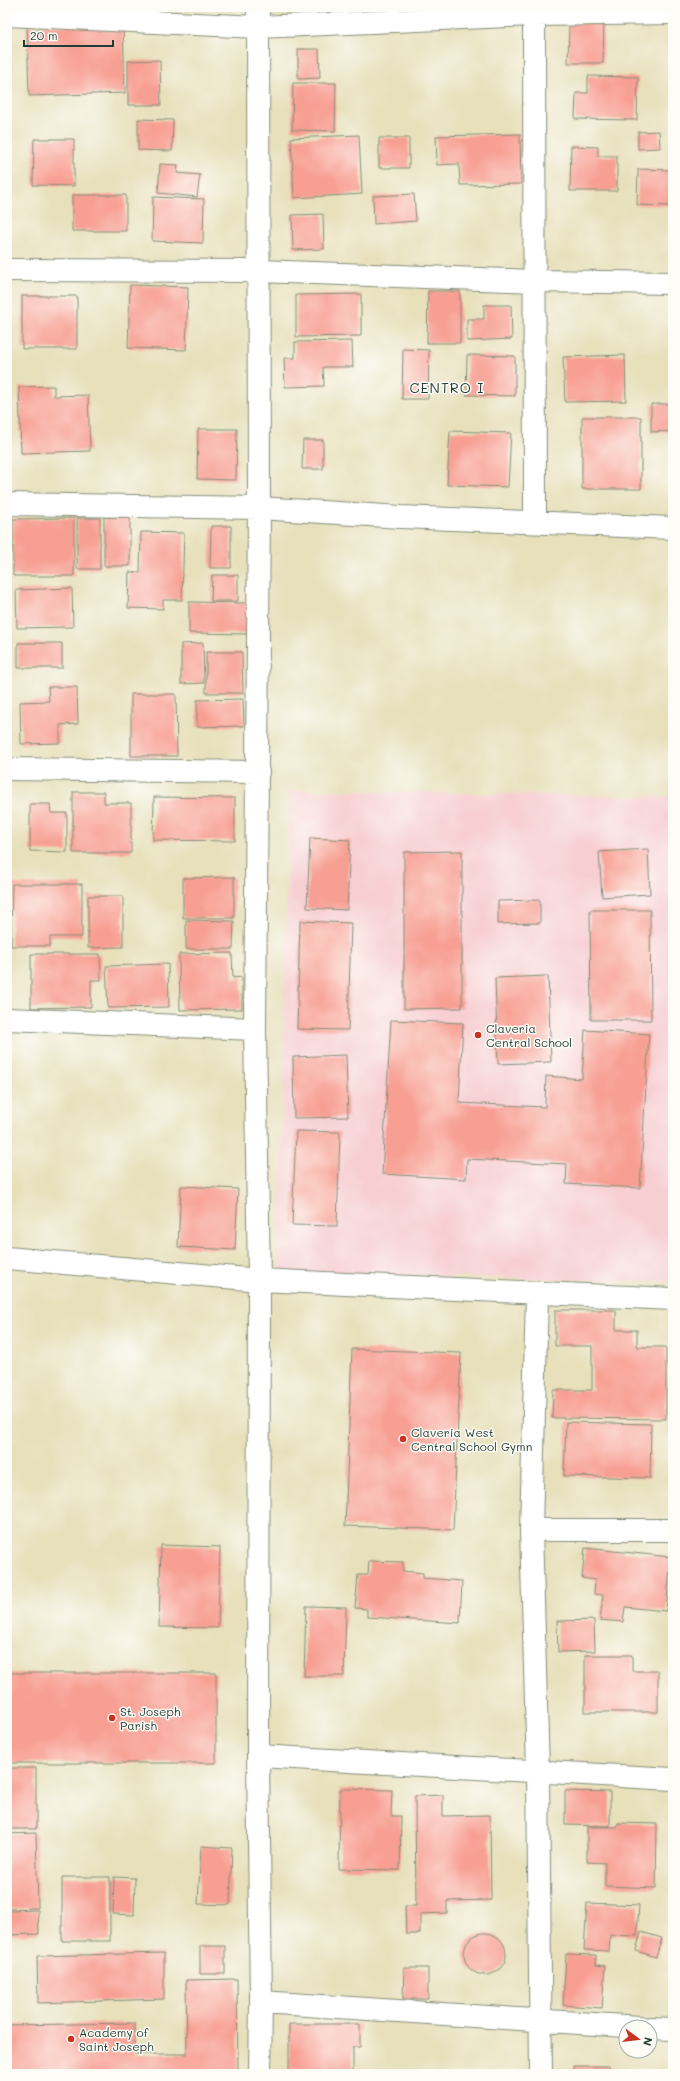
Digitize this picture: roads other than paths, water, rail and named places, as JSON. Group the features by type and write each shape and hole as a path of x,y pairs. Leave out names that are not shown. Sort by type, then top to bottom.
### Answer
{"street":[{"path":"7,15 258,17 534,11 673,13"},
{"path":"534,11 535,521"},
{"path":"258,17 260,508 255,1029 259,1280 258,1756 262,2002 260,2074"},
{"path":"7,270 258,271 535,281 673,283"},
{"path":"7,504 260,508 401,517 535,521 673,528"},
{"path":"7,769 258,772"},
{"path":"7,1019 255,1029"},
{"path":"7,1258 259,1280 537,1294 673,1299"},
{"path":"537,1294 531,1530 538,1772 541,2074"},
{"path":"531,1530 673,1530"},
{"path":"258,1756 673,1779"},
{"path":"262,2002 618,2026"},
{"path":"658,2028 673,2029"}],"place":[{"name":"Claveria Central School","path":"478,1035"},
{"name":"Claveria West Central School Gymn","path":"403,1439"},
{"name":"St. Joseph Parish","path":"112,1718"},
{"name":"Academy of Saint Joseph","path":"71,2039"}],"district":[{"name":"CENTRO I","path":"447,387"}]}
